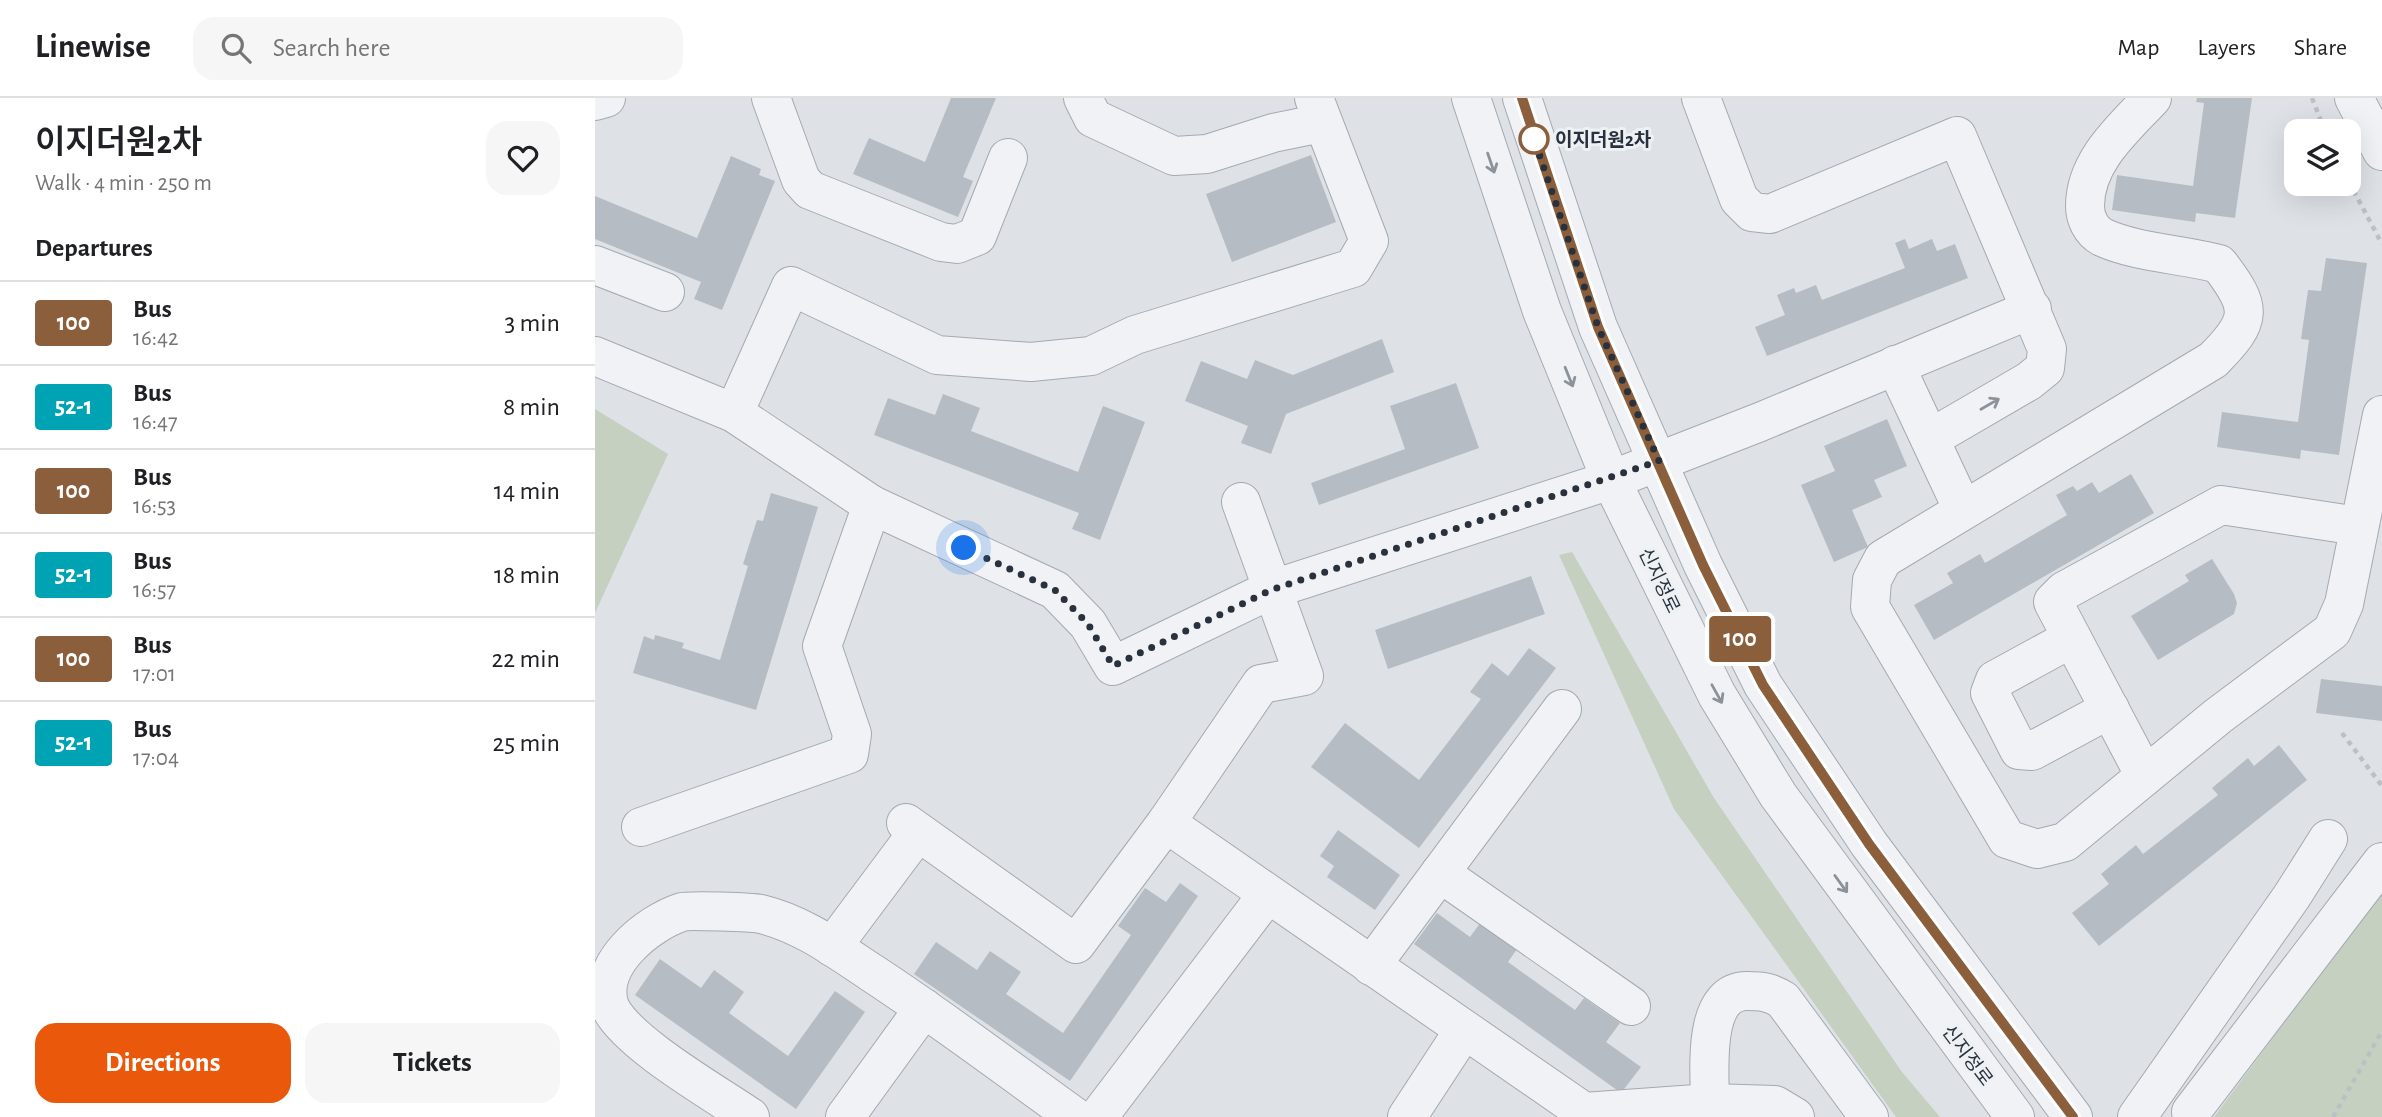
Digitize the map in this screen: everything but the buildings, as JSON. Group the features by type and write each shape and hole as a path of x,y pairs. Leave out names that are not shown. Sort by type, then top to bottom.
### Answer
{"street":[{"path":"595,101 605,98"},
{"path":"771,98 801,180 810,190 941,242 957,244 977,236 1008,158"},
{"path":"734,413 791,286 937,355 1031,362 1091,356 1135,335 1353,268 1369,241 1318,111 1273,133 1206,154 1174,156 1093,118 1083,98"},
{"name":"신지정로","path":"1471,98 1542,311 1611,480 1717,695 1778,795 2015,1117"},
{"path":"1522,98 1598,327 1703,565 1763,685 1869,844 2073,1117"},
{"path":"1701,98 1739,199 1752,212 1770,214 1957,136 2047,349 2045,368 2029,381 1931,438"},
{"path":"2152,136 2154,98"},
{"path":"2154,98 2100,158 2085,188 2085,217 2098,235 2119,244 2219,264 2237,288 2245,309 2237,336 2213,360 1883,559 1872,580 1870,607 2007,839 2037,849 2065,842 2218,716 2332,631 2344,604 2382,415"},
{"path":"2354,98 2382,151"},
{"path":"595,265 665,292"},
{"path":"595,356 734,413 872,505 1055,590 1088,624 1113,666 1271,590 1611,480 2032,309"},
{"path":"1895,365 1963,510"},
{"path":"832,947 912,828 1076,944 1166,823 1261,684 1304,676 1241,502"},
{"path":"641,827 849,754 852,734 822,646 872,505"},
{"path":"2145,776 2053,603 2064,590 2221,505 2358,526"},
{"path":"2072,638 1995,680 1990,692 2019,750 2032,751 2110,709"},
{"path":"1371,966 1562,709"},
{"path":"1166,823 1582,1115 1664,1111 1710,1102 1775,1105 1795,1117"},
{"path":"2137,1117 2292,895 2327,839"},
{"path":"2191,1112 2382,862"},
{"path":"1440,873 1631,1006"},
{"path":"1098,1117 1267,895"},
{"path":"750,1117 625,1030 608,1005 608,976 626,944 644,931 684,911 759,913 807,931 924,1009 1075,1117"},
{"path":"1710,1102 1711,1032 1716,1013 1725,999 1739,990 1770,992 1783,1000 1869,1117"},
{"path":"845,1117 924,1009"},
{"path":"1407,1117 1464,1030"}],"path":[{"path":"2312,98 2320,119"},
{"path":"2356,196 2382,244"},
{"path":"2342,733 2380,779 2382,786"},
{"path":"2333,1117 2382,1031"}],"green space":[{"path":"595,409 668,454 595,613"},
{"path":"1572,552 1714,798 1902,1072 1940,1117 1896,1117 1674,809 1559,555"},
{"path":"2382,891 2382,1117 2214,1117"}],"bus line":[{"name":"100","path":"1522,98 1598,327 1703,565 1763,685 1869,844 2073,1117"}],"place":[{"name":"이지더원2차","path":"1534,139"}],"route":[{"path":"964,548 1055,590 1088,624 1113,666 1271,590 1611,480 1659,461 1598,327 1534,139"}]}
